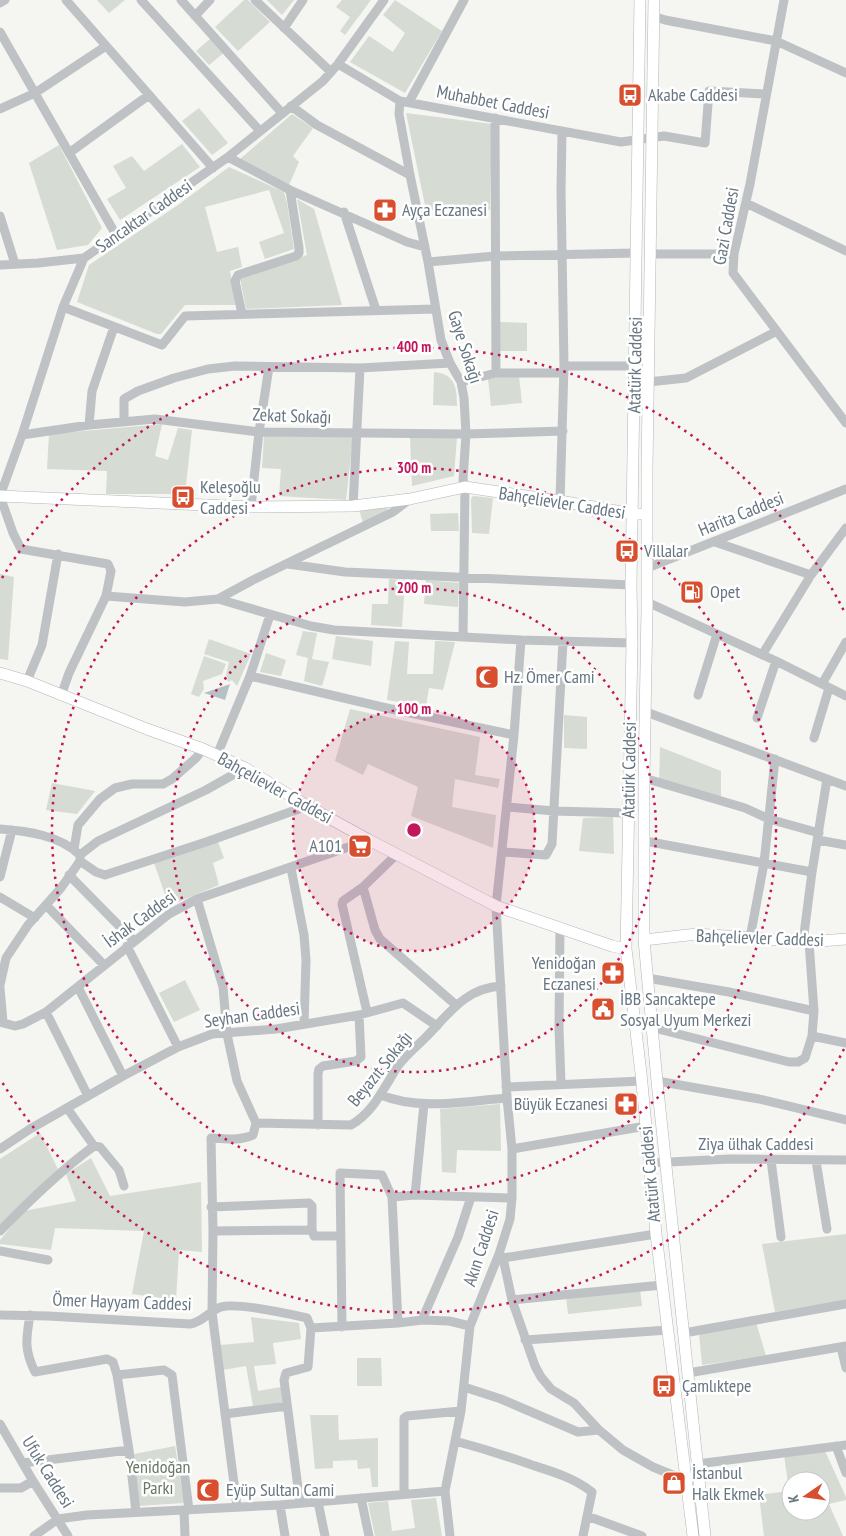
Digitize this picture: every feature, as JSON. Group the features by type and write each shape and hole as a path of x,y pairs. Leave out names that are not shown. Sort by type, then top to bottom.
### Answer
{"main road":[{"name":"Atatürk Caddesi","path":"640,0 626,949 642,1081 656,1234 693,1536"},
{"name":"Atatürk Caddesi","path":"654,0 649,254 644,940 654,1028 657,1080 706,1536"},
{"name":"Bahçelievler Caddesi","path":"0,496 251,507 353,506 410,499 465,487 633,514 647,514"},
{"name":"Bahçelievler Caddesi","path":"0,673 27,681 61,696 203,749 245,768 306,806 496,906 612,946 626,949"},
{"name":"Bahçelievler Caddesi","path":"644,940 697,934 806,942 846,939"},
{"path":"626,949 644,940"}],"street":[{"path":"0,3 5,0"},
{"path":"66,0 213,168"},
{"path":"141,0 260,131"},
{"path":"181,0 282,113"},
{"path":"195,16 210,0"},
{"path":"255,0 331,72"},
{"path":"284,28 303,0"},
{"name":"Sancaktar Caddesi","path":"0,496 22,435 63,307 84,258 228,157 323,81 338,64 384,0"},
{"path":"409,102 464,0"},
{"name":"Gazi Caddesi","path":"784,0 746,203 734,254 733,273 846,423"},
{"path":"653,16 665,20 776,41 846,73"},
{"path":"0,32 116,235"},
{"path":"0,109 35,93 106,46"},
{"name":"Muhabbet Caddesi","path":"338,64 400,101 621,142 664,136 705,143 708,90 766,94"},
{"path":"69,153 149,95"},
{"name":"Gaye Sokağı","path":"400,101 400,114 410,175 428,262 441,340 450,363 461,382 464,398 466,434 463,480 465,487 463,637"},
{"path":"291,106 317,125 410,175"},
{"path":"495,118 496,373"},
{"path":"560,501 564,369 562,132"},
{"path":"228,157 290,190 344,212 408,242 425,247"},
{"path":"242,314 235,281 238,275 296,256 299,253 290,190"},
{"path":"746,203 846,251"},
{"path":"344,212 376,310"},
{"path":"0,216 15,264"},
{"path":"428,262 495,256 563,253 636,253"},
{"path":"649,254 734,254"},
{"path":"0,265 84,258"},
{"path":"63,307 162,345 185,316 435,308"},
{"path":"89,425 92,391 114,327"},
{"path":"648,382 686,378 776,331"},
{"path":"124,421 124,399 138,391 174,378 208,369 236,366 360,368 450,363"},
{"path":"461,382 496,373 635,366"},
{"path":"251,507 259,432 270,367"},
{"path":"353,506 360,368"},
{"name":"Zekat Sokağı","path":"22,435 89,425 155,419 259,432 466,434 563,431"},
{"name":"Harita Caddesi","path":"647,568 846,489"},
{"path":"0,496 21,548 108,564 111,571 106,596 69,673 61,696"},
{"path":"218,599 393,512 410,499"},
{"path":"762,655 812,575 846,528"},
{"path":"715,542 812,575"},
{"path":"27,681 42,645 58,554"},
{"path":"288,564 345,572 632,585"},
{"path":"106,596 185,602 218,599 270,615 334,630 563,642 632,643"},
{"path":"647,602 776,661 846,696"},
{"path":"217,756 250,676 270,615"},
{"path":"698,695 717,634"},
{"name":"Akın Caddesi","path":"450,1536 445,1491 461,1411 470,1326 501,1256 510,1219 512,1198 512,1150 506,1098 496,906 514,735 521,640"},
{"path":"503,852 546,855 552,844 563,642"},
{"path":"814,738 826,686 846,642"},
{"path":"757,718 776,661"},
{"path":"250,676 514,735"},
{"path":"646,712 846,786"},
{"path":"1,1022 0,987 6,958 69,875 78,855 78,824 100,799 115,788 132,784 162,784 172,779 196,758 203,749"},
{"path":"750,938 764,863 775,759"},
{"path":"78,855 98,841 206,790 245,768"},
{"path":"644,778 745,808 846,846"},
{"path":"654,1028 789,1062 798,1062 804,1058 812,1036 814,1012 806,942 812,872 828,779"},
{"path":"0,828 34,833 64,843 96,872 105,876 306,806"},
{"path":"507,807 554,811 628,813"},
{"path":"0,877 12,830"},
{"name":"İshak Caddesi","path":"1,1022 15,1026 46,1012 169,914 197,899 369,840"},
{"path":"645,841 812,872"},
{"path":"318,1125 319,1069 322,1066 356,1061 361,1056 363,1013 342,904 343,901 363,887 396,855"},
{"path":"291,868 304,935 306,960 304,1024"},
{"path":"69,875 131,943 178,1047"},
{"path":"363,887 375,930 380,939 456,1005"},
{"path":"0,897 35,918"},
{"path":"197,899 223,987 227,1034 237,1081 256,1123 253,1135 246,1138 232,1140 211,1138 212,1312 237,1507"},
{"path":"46,905 104,965"},
{"path":"560,927 561,1084"},
{"path":"647,978 729,992 814,1012"},
{"name":"Beyazıt Sokağı","path":"256,1123 351,1125 362,1119 381,1095 399,1065 456,1005 487,987 501,986"},
{"path":"78,987 122,1076"},
{"name":"Seyhan Caddesi","path":"0,1149 122,1076 178,1047 212,1034 276,1029 363,1013 403,1003 437,1026"},
{"path":"46,1012 88,1096"},
{"path":"812,1036 846,1043"},
{"path":"657,1080 759,1099 846,1120"},
{"path":"506,1087 642,1081"},
{"path":"381,1095 394,1100 424,1104 506,1098"},
{"path":"415,1195 424,1104"},
{"path":"68,1108 94,1146 100,1147 119,1170 124,1186"},
{"path":"512,1150 646,1126"},
{"path":"0,1231 30,1201 94,1146"},
{"name":"Ziya ülhak Caddesi","path":"648,1163 730,1159 846,1160"},
{"path":"771,1160 781,1237"},
{"path":"816,1161 827,1229"},
{"path":"342,1327 340,1173 382,1175 392,1197 398,1323"},
{"path":"392,1197 415,1195 512,1198"},
{"path":"422,1320 458,1237 471,1197"},
{"path":"211,1207 309,1203 312,1206 312,1230 314,1236 340,1236"},
{"path":"213,1231 312,1230"},
{"path":"656,1234 501,1256 512,1300 525,1340 541,1377 551,1389 574,1403 599,1430 623,1450 653,1467 686,1480"},
{"path":"0,1251 48,1260"},
{"path":"512,1300 662,1285"},
{"path":"684,1333 846,1304"},
{"name":"Ömer Hayyam Caddesi","path":"0,1316 30,1315 190,1324 197,1323 222,1307 232,1306 274,1311 307,1318 311,1328"},
{"path":"30,1315 26,1343 28,1358 35,1372 106,1359 113,1362 117,1375 129,1450 136,1512"},
{"path":"300,1503 284,1380 286,1373 308,1367 311,1328 422,1320 449,1321 470,1326"},
{"path":"525,1340 668,1330"},
{"path":"688,1373 844,1346 846,1368"},
{"path":"117,1375 164,1370 172,1375 186,1510 185,1536"},
{"path":"464,1387 501,1399 578,1432 599,1430"},
{"path":"225,1414 287,1406"},
{"path":"404,1494 404,1418 407,1416 461,1411"},
{"name":"Ufuk Caddesi","path":"0,1425 68,1536"},
{"path":"455,1441 491,1451 578,1481 592,1492 584,1536"},
{"path":"836,1446 846,1472"},
{"path":"697,1464 846,1446"},
{"path":"23,1464 129,1450"},
{"path":"0,1488 21,1488 33,1481"},
{"path":"34,1536 58,1519 87,1514 280,1505 445,1491"},
{"path":"361,1498 368,1536"},
{"path":"318,1502 325,1536"},
{"path":"280,1505 285,1536"},
{"path":"588,1516 642,1536"}],"green space":[{"path":"97,0 125,0 109,13"},
{"path":"244,0 248,0 270,22 238,51 215,27"},
{"path":"267,0 294,0 282,15"},
{"path":"342,0 371,0 345,35 340,31 350,17 336,7"},
{"path":"395,0 442,31 405,93 350,62 369,36 393,52 405,33 383,15"},
{"path":"210,39 225,52 209,65 196,51"},
{"path":"199,108 228,143 212,155 182,121"},
{"path":"406,113 492,124 490,210 426,210"},
{"path":"292,114 313,128 293,156 299,162 289,185 240,159"},
{"path":"182,144 200,167 120,220 107,199 126,188 113,166 132,156 144,171"},
{"path":"59,145 102,228 88,245 57,250 29,163"},
{"path":"229,167 284,192 294,249 265,259 259,242 284,233 269,190 205,207 217,252 238,247 242,267 230,271 236,305 185,305 161,334 157,334 77,302 89,265 178,205"},
{"path":"297,199 314,209 342,305 246,309 240,278 307,255"},
{"path":"500,322 527,323 527,351 500,351"},
{"path":"434,372 446,375 451,379 455,387 457,406 433,405"},
{"path":"519,376 522,403 491,406 488,379"},
{"path":"162,424 155,456 168,460 178,428 192,430 185,494 106,494 107,471 47,469 49,434"},
{"path":"264,436 353,437 346,500 279,496 281,469 262,468"},
{"path":"410,437 457,437 454,476 412,486"},
{"path":"473,496 493,498 489,534 472,533 471,499"},
{"path":"388,507 387,510 363,523 359,509"},
{"path":"458,513 459,531 431,531 430,514"},
{"path":"0,574 14,577 8,660 0,659"},
{"path":"389,579 405,580 402,627 371,625 372,604 388,604"},
{"path":"426,580 459,583 458,607 424,604"},
{"path":"303,631 317,633 312,659 329,662 322,686 304,681 308,658 296,655"},
{"path":"336,636 373,641 371,666 332,659"},
{"path":"209,639 251,654 237,686 232,680 228,682 226,675 229,662 204,654"},
{"path":"395,641 409,642 407,674 433,674 435,641 455,642 443,690 429,688 426,706 387,700"},
{"path":"266,653 286,660 281,676 260,672"},
{"path":"204,656 226,664 222,674 203,681 204,689 199,697 191,694"},
{"path":"350,709 480,737 475,775 500,779 498,788 455,779 452,807 496,815 493,848 411,816 418,787 368,764 363,775 335,761"},
{"path":"564,715 587,717 587,749 564,748"},
{"path":"660,747 721,771 721,799 659,785"},
{"path":"52,783 95,791 77,814 46,810"},
{"path":"613,817 614,854 579,851 583,818"},
{"path":"218,842 224,858 213,863 219,885 169,906 154,863"},
{"path":"185,980 200,1010 174,1022 159,993"},
{"path":"500,1104 501,1151 457,1150 456,1173 442,1172 440,1109"},
{"path":"40,1133 58,1169 0,1229 0,1159"},
{"path":"91,1158 110,1196 201,1182 202,1252 179,1250 176,1300 132,1294 144,1231 55,1228 51,1250 0,1244 0,1240 24,1211 76,1201 66,1174"},
{"path":"846,1234 846,1300 775,1312 762,1244"},
{"path":"640,1289 642,1306 568,1314 566,1297"},
{"path":"251,1317 299,1323 301,1339 273,1343 276,1364 254,1366 258,1391 281,1387 282,1402 253,1406 246,1366 223,1370 220,1345 254,1342"},
{"path":"756,1322 766,1356 702,1365 699,1333"},
{"path":"357,1358 381,1358 382,1386 357,1386"},
{"path":"310,1415 338,1415 339,1440 378,1438 378,1487 372,1487 370,1468 358,1469 357,1460 333,1461 333,1468 315,1469"},
{"name":"Yenidoğan Parkı","path":"175,1446 184,1503 138,1506 134,1454"},
{"path":"825,1451 846,1500 831,1504 831,1471 786,1471 784,1455"},
{"path":"781,1492 781,1521 831,1521 831,1509 843,1536 764,1536 759,1495"},
{"path":"436,1498 442,1536 375,1536 368,1503 388,1501 392,1531 415,1528 411,1500"}],"shaded area":[{"path":"230,684 225,700 204,693"}],"place":[{"name":"Akabe Caddesi","path":"630,95"},
{"name":"Ayça Eczanesi","path":"385,210"},
{"name":"Keleşoğlu Caddesi","path":"183,497"},
{"name":"Villalar","path":"627,551"},
{"name":"Opet","path":"692,592"},
{"name":"Hz. Ömer Cami","path":"487,677"},
{"name":"A101","path":"360,846"},
{"name":"Yenidoğan Eczanesi","path":"613,973"},
{"name":"İBB Sancaktepe Sosyal Uyum Merkezi","path":"603,1009"},
{"name":"Büyük Eczanesi","path":"626,1104"},
{"name":"Çamlıktepe","path":"664,1386"},
{"name":"İstanbul Halk Ekmek","path":"674,1483"},
{"name":"Eyüp Sultan Cami","path":"208,1490"}]}
